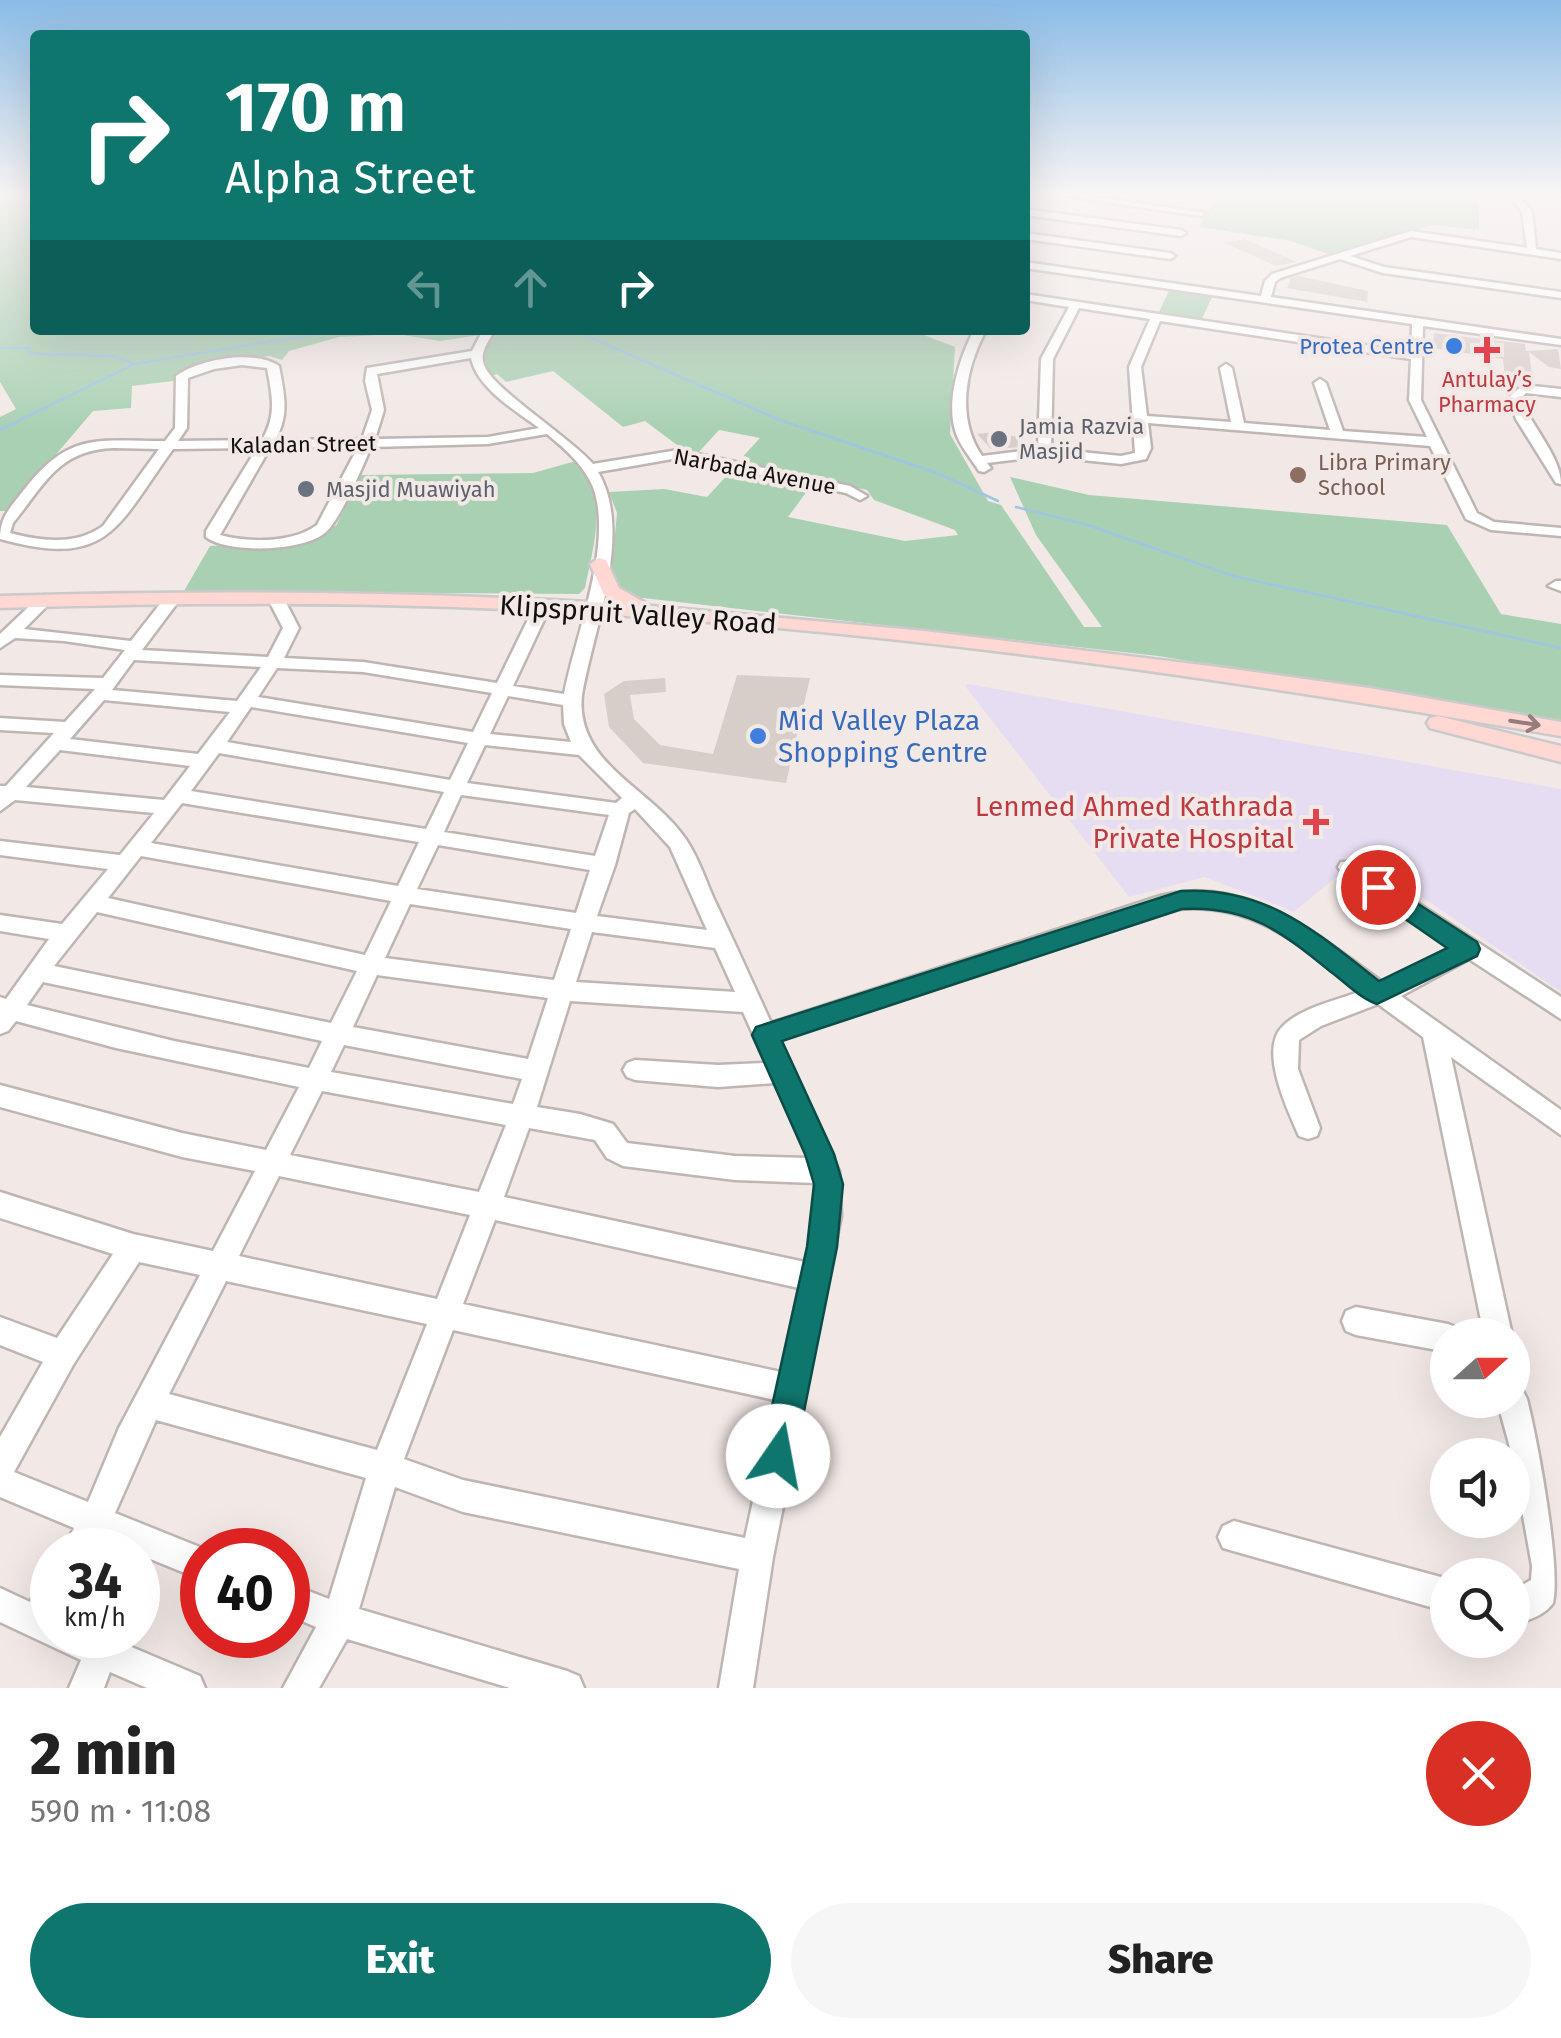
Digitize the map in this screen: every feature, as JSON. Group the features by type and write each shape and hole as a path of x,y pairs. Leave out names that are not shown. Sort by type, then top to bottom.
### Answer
{"main road":[{"path":"600,564 606,584 614,593 659,614"},
{"name":"Klipspruit Valley Road","path":"0,602 276,599 544,605 659,614 932,637 1273,682 1561,729"},
{"name":"Klipspruit Valley Road","path":"1273,682 1561,754"}],"street":[{"path":"1089,275 1561,342"},
{"path":"1156,284 1161,275"},
{"path":"1264,299 1274,278 1284,275"},
{"path":"1412,275 1561,294"},
{"path":"1030,298 1414,356"},
{"path":"1044,452 1048,354 1076,304"},
{"path":"978,335 969,352 959,421 982,464 1044,452 1121,460 1140,456 1144,448 1135,367 1156,317"},
{"path":"1418,322 1415,400 1468,511 1490,526 1561,532"},
{"path":"486,335 476,354 482,374 590,469 606,504 600,564 572,701 574,726 584,748 628,803 679,844 826,1171 828,1216 757,1557 736,1688"},
{"path":"169,445 181,428 182,376 199,369 260,360 273,366 281,414 213,531 214,539 237,542 315,536 378,410 372,371 476,354"},
{"path":"1226,368 1238,426"},
{"path":"1320,383 1338,435"},
{"path":"1561,393 1523,388 1515,397 1522,419 1561,480"},
{"path":"1141,419 1435,442"},
{"name":"Kaladan Street","path":"169,445 98,538 67,544 2,534 6,522 60,459 86,448 169,445 498,441 548,430"},
{"name":"Narbada Avenue","path":"590,469 678,454 850,490 860,496"},
{"path":"3,796 104,689 173,598"},
{"path":"276,599 290,634 274,661 95,903 66,933 40,972 4,1013 316,1079 600,1131 623,1154 735,1168 826,1171"},
{"path":"5,638 45,600"},
{"path":"91,1528 219,1266 316,1079 544,605"},
{"path":"5,638 64,636 133,651 382,670 572,701"},
{"path":"0,680 244,704 481,740 584,748"},
{"path":"0,724 62,736 458,788 628,803"},
{"path":"3,796 172,802 605,866"},
{"path":"300,1688 339,1620 386,1468 489,1206 628,803"},
{"path":"0,848 130,856 586,925 723,940"},
{"path":"1348,866 1561,1010"},
{"path":"766,1035 1161,904 1204,897 1238,902 1285,924 1561,1124"},
{"path":"95,903 371,965 564,991 752,1003"},
{"path":"0,923 66,933"},
{"path":"1308,1128 1289,1076 1285,1042 1296,1028 1468,949"},
{"path":"40,972 536,1071"},
{"path":"1434,1034 1494,1318"},
{"path":"635,1070 749,1076 782,1072"},
{"path":"0,1096 148,1137 816,1278"},
{"path":"0,1205 133,1246 219,1266 792,1389"},
{"path":"0,1468 63,1354 133,1246"},
{"path":"1356,1321 1430,1335"},
{"path":"0,1331 63,1354"},
{"path":"150,1404 386,1468 463,1496 757,1557"},
{"path":"1516,1418 1548,1561 1541,1594 1530,1603"},
{"path":"0,1482 180,1555"},
{"path":"1234,1538 1430,1591"},
{"path":"0,1605 30,1614"},
{"path":"310,1608 567,1688"},
{"path":"86,1688 99,1658"},
{"path":"116,1658 188,1688"}],"shaded area":[{"name":"Lenmed Ahmed Kathrada Private Hospital","path":"965,686 1561,789 1561,992 1362,856 1294,912 1205,877 1129,897"}],"green space":[{"path":"0,275 30,275 30,335 378,335 339,337 289,351 282,360 269,356 185,369 173,381 132,386 131,408 93,411 8,511 0,511 0,417 16,409 0,382"},
{"path":"1169,291 1212,297 1201,321 1158,314"},
{"path":"403,335 480,335 440,341"},
{"path":"493,335 924,335 955,347 950,434 988,501 1001,505 1084,627 1102,627 1036,535 1010,477 1089,495 1447,525 1501,614 1561,624 1561,721 1158,656 625,596 611,578 617,513 609,492 664,489 707,497 733,469 813,483 788,517 905,541 958,535 955,530 874,500 867,490 738,462 760,438 719,430 699,452 681,448 645,421 623,427 553,371 506,382 497,374 491,376 481,352"},
{"path":"576,461 593,492 596,507 595,538 585,588 579,594 184,591 210,546 323,537 328,526 336,526 361,475 533,473"}],"building":[{"path":"1298,276 1368,291 1367,302 1287,288 1291,278"},
{"path":"1434,333 1525,344 1526,351 1558,349 1561,369 1549,367 1529,352 1533,382 1505,378 1503,359 1433,348"},
{"name":"Jamia Razvia Masjid","path":"995,432 998,437 1016,436 1021,447 991,449 977,434"},
{"name":"Mid Valley Plaza Shopping Centre","path":"737,675 810,678 786,783 643,763 609,727 604,694 624,681 665,678 666,692 630,695 634,719 660,745 713,754"}],"waterway":[{"path":"134,364 311,335"},
{"path":"584,335 780,420 937,473 998,501"},
{"path":"0,348 29,348 31,353 41,354 113,356 134,364"},
{"path":"0,430 134,364"},
{"path":"1016,507 1091,526 1233,576 1561,648"}],"place":[{"name":"Protea Centre","path":"1454,346"},
{"name":"Antulay’s Pharmacy","path":"1487,350"},
{"name":"Jamia Razvia Masjid","path":"999,439"},
{"name":"Libra Primary School","path":"1298,475"},
{"name":"Masjid Muawiyah","path":"306,489"},
{"name":"Mid Valley Plaza Shopping Centre","path":"758,736"},
{"name":"Lenmed Ahmed Kathrada Private Hospital","path":"1316,822"}],"route":[{"path":"778,1456 828,1216 829,1184 766,1035 1161,904 1204,897 1238,902 1285,924 1377,994 1394,989 1468,949 1378,887"}]}
